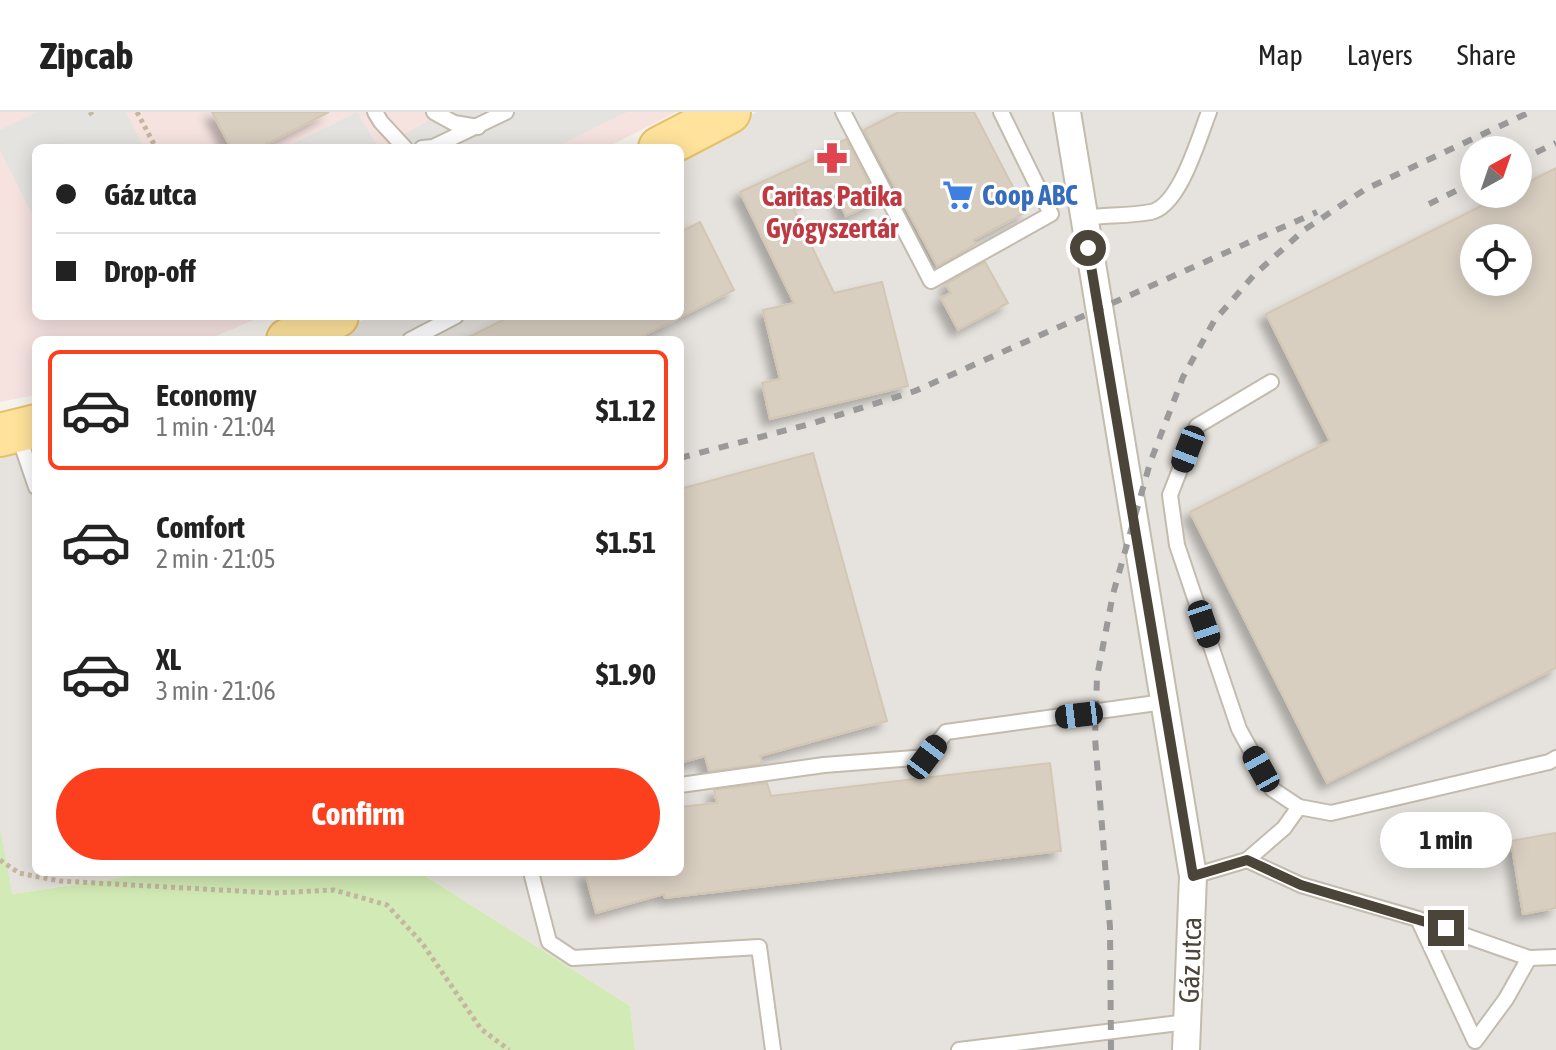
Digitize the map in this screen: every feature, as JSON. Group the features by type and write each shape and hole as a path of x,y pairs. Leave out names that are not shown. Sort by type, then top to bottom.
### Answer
{"main road":[{"path":"668,144 729,112"},
{"path":"296,336 329,320"}],"street":[{"name":"Gáz utca","path":"1067,112 1193,876 1186,1050"}],"lane":[{"path":"375,112 401,144"},
{"path":"434,112 454,123 478,127"},
{"path":"440,144 506,112"},
{"path":"843,112 931,281 1051,214 1001,112"},
{"path":"1083,218 1155,211 1172,198 1209,112"},
{"path":"418,336 448,320"},
{"path":"1271,382 1197,426 1170,495 1177,545 1239,729 1272,789 1299,807 1331,813 1556,758"},
{"path":"18,430 32,474"},
{"path":"684,784 824,765 927,757 946,732 1164,702"},
{"path":"1193,876 1247,860 1284,828 1299,807"},
{"path":"1247,860 1301,885 1418,919 1529,958 1556,957"},
{"path":"532,876 549,942 573,958 759,947 773,1050"},
{"path":"1418,919 1475,1046"},
{"path":"1475,1046 1529,958"},
{"path":"959,1050 1056,1044 1187,1022"}],"path":[{"path":"137,112 154,144"},
{"path":"0,860 19,873 32,876"},
{"path":"34,876 60,881 274,893 334,890 387,905 422,943 481,1029 509,1050"}],"shaded area":[{"path":"0,112 676,112 614,144 32,144 32,320 254,320 216,336 32,336 32,396 0,402"},
{"path":"37,112 126,112 142,144 32,144 32,214 0,150 0,130"},
{"path":"357,112 377,144 293,144"},
{"path":"444,112 627,112 562,144 386,144"},
{"path":"757,112 1556,112 1556,1050 635,1050 630,1006 425,876 684,876 684,336 332,336 362,320 684,320 684,151"},
{"path":"32,443 32,876 131,876 11,894 0,828 0,447"}],"green space":[{"path":"0,828 12,894 131,876 425,876 630,1006 635,1050 0,1050"}],"building":[{"path":"212,112 329,112 267,144 229,144"},
{"name":"Coop ABC","path":"899,112 974,112 1026,212 973,240 976,244 937,266 864,130"},
{"path":"846,139 878,201 846,216 832,186 792,205 834,293 882,282 908,386 770,419 762,383 780,379 763,310 794,303 740,192 821,155 819,152"},
{"path":"1556,168 1556,668 1327,783 1190,512 1330,441 1266,314 1477,208 1532,208 1532,180"},
{"path":"700,222 734,290 684,315 684,230"},
{"path":"985,262 1008,303 958,330 941,298 951,293 946,284"},
{"path":"503,320 675,320 643,336 471,336"},
{"path":"813,453 887,721 760,756 762,764 709,771 705,756 684,762 684,488"},
{"path":"1050,763 1061,851 665,898 664,894 596,913 586,876 684,876 684,807 717,803 714,790 767,783 771,796"},
{"path":"1556,833 1556,908 1523,914 1511,841"}],"railway":[{"path":"1111,1050 1110,927 1095,738 1097,677 1113,594 1150,463 1183,377 1214,321 1254,275 1304,230 1364,190 1530,112"},
{"path":"1532,154 1556,143"},
{"path":"1429,204 1460,189"},
{"path":"684,457 810,424 915,391 1317,212"}],"place":[{"name":"Caritas Patika Gyógyszertár","path":"832,158"},
{"name":"Coop ABC","path":"958,195"}],"route":[{"path":"1088,248 1193,876 1247,860 1301,885 1446,928"}]}
